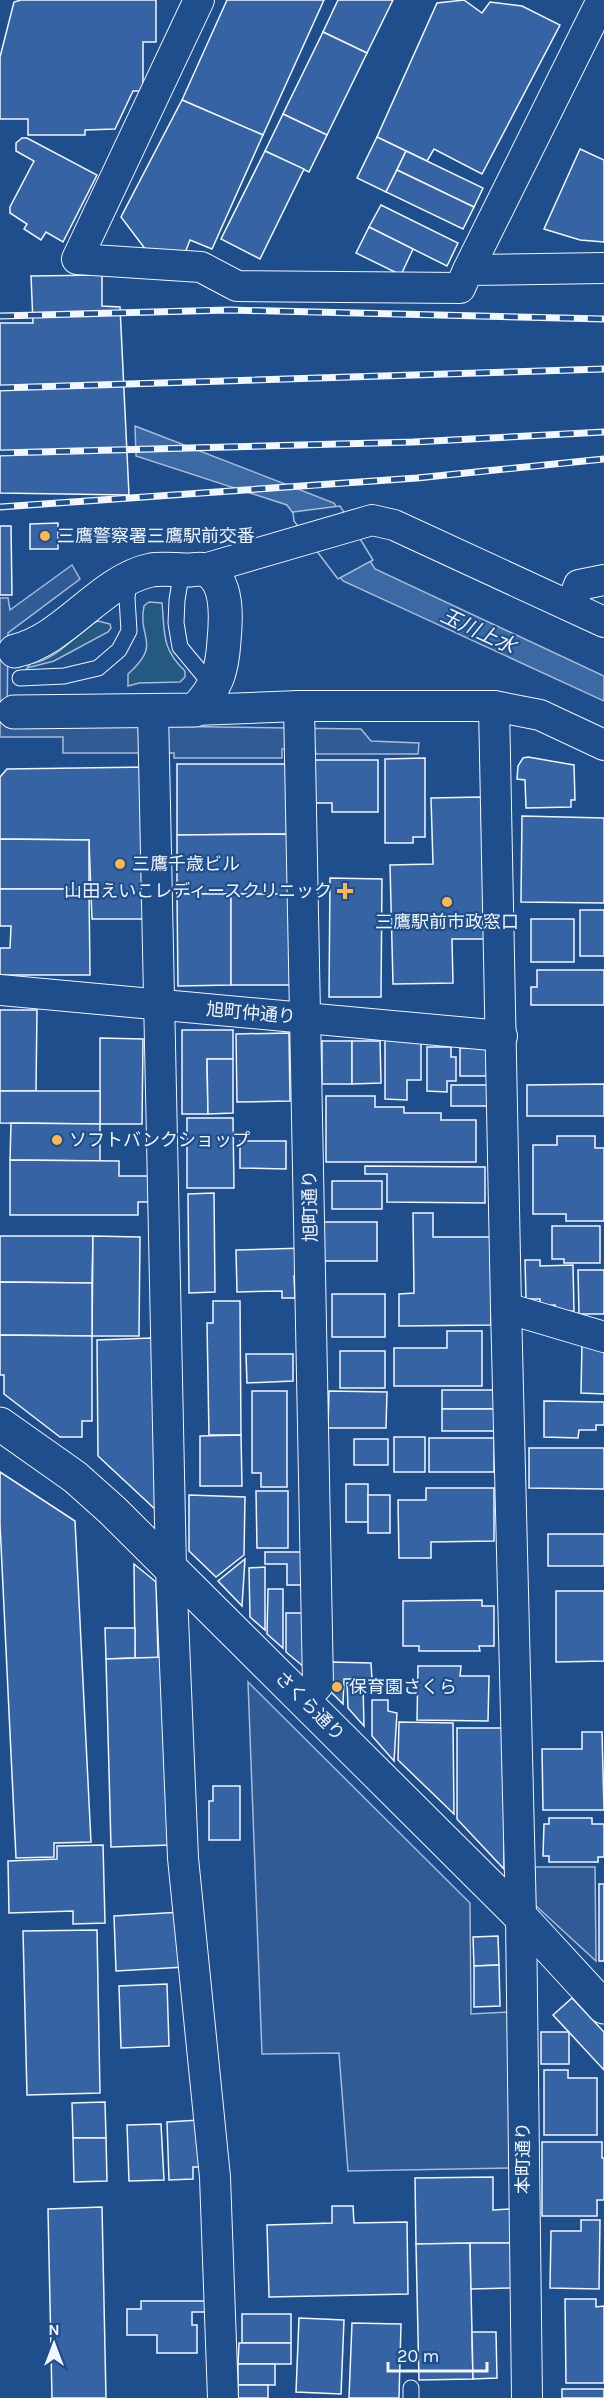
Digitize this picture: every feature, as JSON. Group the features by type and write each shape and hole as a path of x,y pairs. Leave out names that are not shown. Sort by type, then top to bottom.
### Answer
{"street":[{"path":"199,0 77,259 201,267 237,286 460,288 602,0"},
{"path":"468,270 604,268"},
{"path":"17,664 34,645 129,579 152,570 197,570 372,520 394,525 604,622"},
{"path":"197,570 214,576 224,600 225,640 213,702"},
{"path":"571,606 579,585 604,580"},
{"path":"14,712 153,711 213,702 299,706 494,706 540,715 604,745"},
{"name":"旭町通り","path":"299,706 318,1685 304,1700"},
{"name":"本町通り","path":"494,706 521,1917 526,2398"},
{"path":"153,711 171,1569 183,1858 215,2177 223,2398"},
{"name":"旭町仲通り","path":"0,990 502,1036"},
{"path":"506,1308 604,1337"},
{"name":"さくら通り","path":"0,1424 75,1477 112,1510 521,1917 604,2007"}],"lane":[{"path":"197,570 180,582 176,623 180,647 213,702"},
{"path":"17,664 64,676 98,668 119,650 129,632 127,598 129,579"}],"shaded area":[{"path":"72,565 80,579 8,633 7,724 361,729 371,741 419,743 418,754 316,754 315,749 282,749 282,758 174,758 174,753 63,753 63,737 0,737 0,598 8,598 10,610"},
{"path":"149,602 162,603 164,632 168,647 177,663 185,671 185,677 180,682 139,683 128,686 128,674 138,664 147,648 143,617 144,606"},
{"path":"98,621 110,624 111,628 108,632 54,661 27,668 30,664 55,654 91,624"},
{"path":"248,1682 470,1903 471,2014 508,2012 514,2168 348,2171 339,2053 262,2054"},
{"path":"535,1867 595,1867 596,1961 535,1905"}],"water":[{"name":"玉川上水","path":"135,426 334,503 375,569 604,676 604,701 343,581 287,505 136,456"}],"pier":[{"path":"340,506 373,560 338,579 294,521 293,512"}],"building":[{"path":"21,0 156,0 156,42 143,42 143,91 133,91 115,129 85,130 85,135 28,135 28,119 0,119 0,57 14,2"},
{"path":"227,0 324,0 263,135 182,100"},
{"path":"338,0 393,0 367,53 323,32"},
{"path":"464,0 482,13 490,2 522,6 560,25 482,174 434,149 427,161 377,137 437,3"},
{"path":"323,32 367,53 327,135 283,114"},
{"path":"182,100 263,135 212,249 190,240 185,253 146,250 121,217"},
{"path":"283,114 327,135 309,172 265,151"},
{"path":"377,137 406,151 386,192 357,178"},
{"path":"22,138 27,138 97,175 63,242 46,232 41,240 24,229 27,224 10,213 10,207 34,161 16,151 16,143"},
{"path":"580,149 604,160 604,242 580,240 544,229"},
{"path":"265,151 304,169 260,259 221,239"},
{"path":"406,151 483,188 474,207 397,170"},
{"path":"397,170 474,207 463,229 386,192"},
{"path":"381,205 458,243 447,266 369,227"},
{"path":"369,227 413,249 401,275 356,253"},
{"path":"102,275 102,306 120,307 129,495 0,493 0,323 33,323 31,276"},
{"path":"58,523 58,549 30,549 30,524"},
{"path":"0,526 11,526 12,595 0,595"},
{"path":"425,758 425,837 413,837 413,843 385,843 385,759"},
{"path":"523,758 574,765 575,800 571,800 571,807 526,808 525,780 517,779 518,766"},
{"path":"309,760 378,760 378,812 332,812 332,803 309,803"},
{"path":"177,764 289,764 290,834 177,835"},
{"name":"三鷹千歳ビル","path":"149,767 152,919 92,919 89,840 0,839 0,777 7,769"},
{"path":"481,797 484,939 452,939 453,983 393,984 390,865 433,864 431,798"},
{"path":"522,816 604,818 604,903 521,902"},
{"path":"290,834 290,894 177,894 177,835"},
{"path":"0,839 89,840 89,889 0,889"},
{"path":"330,878 382,879 381,997 329,997"},
{"path":"0,889 89,889 90,975 0,975 0,948 10,948 11,926 0,926"},
{"path":"177,894 231,894 231,985 178,986"},
{"path":"231,894 290,894 291,985 231,985"},
{"path":"580,910 604,910 604,956 580,956"},
{"path":"531,919 574,919 574,962 531,962"},
{"path":"537,970 604,970 604,1005 531,1005 531,987 537,987"},
{"path":"0,1010 37,1010 36,1091 0,1091"},
{"path":"182,1030 233,1030 233,1059 207,1059 208,1114 182,1114"},
{"path":"289,1033 290,1101 237,1102 236,1034"},
{"path":"100,1038 143,1039 142,1124 100,1124"},
{"path":"385,1040 421,1040 421,1080 407,1080 407,1100 385,1099"},
{"path":"322,1041 352,1041 352,1084 322,1084"},
{"path":"352,1041 380,1041 381,1083 352,1084"},
{"path":"427,1047 451,1047 451,1057 456,1057 456,1081 447,1081 447,1092 427,1091"},
{"path":"460,1048 491,1048 491,1076 460,1076"},
{"path":"207,1059 233,1059 233,1113 208,1114"},
{"path":"604,1084 604,1116 527,1116 527,1085"},
{"path":"451,1085 491,1085 491,1106 451,1106"},
{"path":"0,1091 100,1091 100,1124 0,1123"},
{"path":"326,1096 375,1096 375,1107 404,1107 404,1113 441,1113 441,1120 476,1120 476,1162 326,1162"},
{"path":"187,1118 233,1118 234,1188 187,1188"},
{"path":"11,1123 100,1124 100,1161 10,1160"},
{"path":"557,1136 595,1136 595,1148 604,1148 604,1221 566,1221 566,1214 533,1214 533,1145 557,1145"},
{"path":"240,1141 286,1141 286,1169 240,1168"},
{"path":"10,1160 119,1161 119,1176 150,1176 150,1202 138,1202 138,1215 10,1215"},
{"path":"365,1166 485,1167 485,1203 387,1202 387,1174 365,1174"},
{"path":"332,1181 382,1181 382,1209 332,1209"},
{"path":"214,1193 215,1292 189,1293 188,1194"},
{"path":"413,1213 433,1213 433,1237 491,1237 491,1325 399,1326 399,1294 414,1293"},
{"path":"321,1222 377,1222 377,1261 321,1261"},
{"path":"552,1226 600,1226 600,1263 564,1263 564,1259 552,1259"},
{"path":"0,1236 93,1236 92,1283 0,1282"},
{"path":"93,1236 140,1237 139,1336 92,1336"},
{"path":"305,1248 305,1276 294,1276 295,1298 282,1298 282,1291 237,1292 236,1250"},
{"path":"525,1260 540,1260 540,1266 573,1265 574,1311 555,1312 555,1305 540,1306 540,1299 526,1299"},
{"path":"578,1270 604,1270 604,1314 579,1314"},
{"path":"0,1282 92,1283 92,1336 0,1335"},
{"path":"332,1294 385,1294 385,1337 332,1337"},
{"path":"213,1301 240,1301 241,1435 209,1435 207,1323 213,1323"},
{"path":"447,1331 482,1331 482,1386 394,1386 394,1348 447,1348"},
{"path":"0,1335 92,1336 92,1421 82,1421 82,1437 60,1437 4,1394 4,1375 0,1375"},
{"path":"152,1338 156,1510 98,1456 97,1340"},
{"path":"582,1343 604,1350 604,1394 581,1393"},
{"path":"340,1351 385,1351 385,1388 340,1388"},
{"path":"246,1354 293,1354 293,1381 247,1383"},
{"path":"442,1390 497,1390 497,1409 442,1409"},
{"path":"252,1391 287,1391 287,1487 261,1487 261,1473 252,1473"},
{"path":"329,1391 387,1392 386,1428 328,1428"},
{"path":"544,1401 604,1402 604,1425 596,1425 596,1430 579,1430 578,1438 544,1437"},
{"path":"442,1409 497,1409 497,1431 442,1431"},
{"path":"241,1435 242,1486 200,1486 200,1436"},
{"path":"394,1437 425,1437 425,1472 394,1472"},
{"path":"429,1438 494,1438 494,1472 429,1472"},
{"path":"354,1439 388,1439 388,1465 354,1465"},
{"path":"529,1448 604,1448 604,1489 529,1488"},
{"path":"0,1472 75,1521 91,1842 54,1843 54,1857 16,1858 0,1524"},
{"path":"346,1484 368,1484 368,1522 346,1522"},
{"path":"426,1488 494,1488 494,1541 431,1542 431,1558 399,1558 398,1500 426,1500"},
{"path":"256,1491 288,1491 288,1548 257,1548"},
{"path":"189,1495 245,1497 244,1555 216,1577 189,1551"},
{"path":"368,1495 390,1495 390,1533 368,1533"},
{"path":"548,1534 604,1534 604,1566 548,1566"},
{"path":"265,1552 304,1552 303,1585 287,1585 287,1564 265,1564"},
{"path":"245,1559 242,1606 218,1581"},
{"path":"134,1564 156,1582 158,1658 135,1658"},
{"path":"265,1567 265,1630 250,1617 249,1568"},
{"path":"268,1589 283,1589 283,1648 267,1634"},
{"path":"556,1591 604,1591 604,1661 556,1662"},
{"path":"482,1600 482,1606 494,1606 494,1646 479,1646 480,1651 419,1651 419,1646 403,1646 403,1601"},
{"path":"286,1613 309,1613 310,1672 286,1652"},
{"path":"105,1628 135,1628 135,1658 106,1659"},
{"path":"165,1657 170,1845 111,1847 106,1659"},
{"path":"331,1662 371,1663 372,1679 344,1679 343,1704 330,1691"},
{"path":"418,1666 461,1666 460,1676 489,1676 488,1721 417,1720"},
{"path":"347,1683 363,1684 364,1726 348,1708"},
{"path":"372,1700 388,1700 388,1711 397,1713 394,1761 372,1736"},
{"path":"399,1722 453,1723 454,1814 398,1760"},
{"path":"457,1728 504,1728 504,1869 457,1819"},
{"path":"582,1732 602,1732 604,1810 543,1810 542,1749 582,1749"},
{"path":"213,1786 240,1786 240,1840 209,1840 209,1801 213,1801"},
{"path":"549,1818 592,1818 592,1824 604,1824 604,1857 598,1857 598,1862 549,1862 549,1856 543,1856 544,1824 549,1824"},
{"path":"103,1845 105,1923 73,1924 73,1911 9,1913 8,1861 57,1859 57,1846"},
{"path":"599,1884 604,1884 604,1961 599,1961"},
{"path":"182,1912 185,1967 116,1971 114,1916"},
{"path":"97,1930 100,2093 27,2095 23,1931"},
{"path":"498,1936 499,1965 474,1966 473,1937"},
{"path":"499,1965 500,2006 474,2007 474,1966"},
{"path":"167,1984 169,2046 121,2048 119,1986"},
{"path":"572,1998 604,2032 604,2070 553,2015"},
{"path":"541,2032 569,2032 569,2064 541,2064"},
{"path":"544,2070 568,2070 568,2078 597,2078 597,2135 544,2135"},
{"path":"105,2102 106,2138 73,2138 72,2103"},
{"path":"199,2120 201,2167 193,2167 193,2179 169,2180 167,2122"},
{"path":"161,2124 164,2180 129,2181 127,2125"},
{"path":"73,2138 106,2138 107,2181 74,2182"},
{"path":"542,2142 602,2142 604,2200 597,2200 597,2216 542,2216"},
{"path":"493,2177 493,2210 511,2209 512,2243 416,2244 415,2178"},
{"path":"332,2206 353,2206 354,2223 407,2222 408,2294 269,2297 267,2225 332,2223"},
{"path":"102,2207 106,2398 52,2398 48,2209"},
{"path":"581,2220 600,2220 599,2289 550,2288 551,2231 581,2231"},
{"path":"470,2243 473,2379 419,2380 416,2244"},
{"path":"470,2243 512,2243 513,2288 471,2289"},
{"path":"565,2299 596,2299 596,2307 604,2306 604,2383 566,2383"},
{"path":"141,2301 207,2301 207,2312 192,2312 192,2325 197,2325 197,2353 157,2353 157,2335 127,2335 127,2309 141,2309"},
{"path":"242,2314 291,2314 291,2343 242,2343"},
{"path":"299,2318 344,2320 341,2394 296,2392"},
{"path":"352,2323 401,2324 399,2398 349,2398"},
{"path":"472,2332 496,2332 497,2378 473,2379"},
{"path":"239,2343 291,2343 291,2364 238,2364"},
{"path":"238,2364 275,2364 275,2385 238,2385"},
{"path":"238,2385 268,2385 268,2398 238,2398"},
{"path":"562,2389 604,2389 604,2398 562,2398"}],"railway":[{"path":"0,316 229,310 604,319"},
{"path":"0,388 604,369"},
{"path":"0,453 413,442 604,432"},
{"path":"0,507 417,478 604,459"}],"place":[{"name":"三鷹警察署三鷹駅前交番","path":"45,536"},
{"name":"三鷹千歳ビル","path":"120,864"},
{"name":"山田えいこレディースクリニック","path":"345,891"},
{"name":"三鷹駅前市政窓口","path":"447,902"},
{"name":"ソフトバンクショップ","path":"57,1140"},
{"name":"保育園さくら","path":"337,1687"}]}
